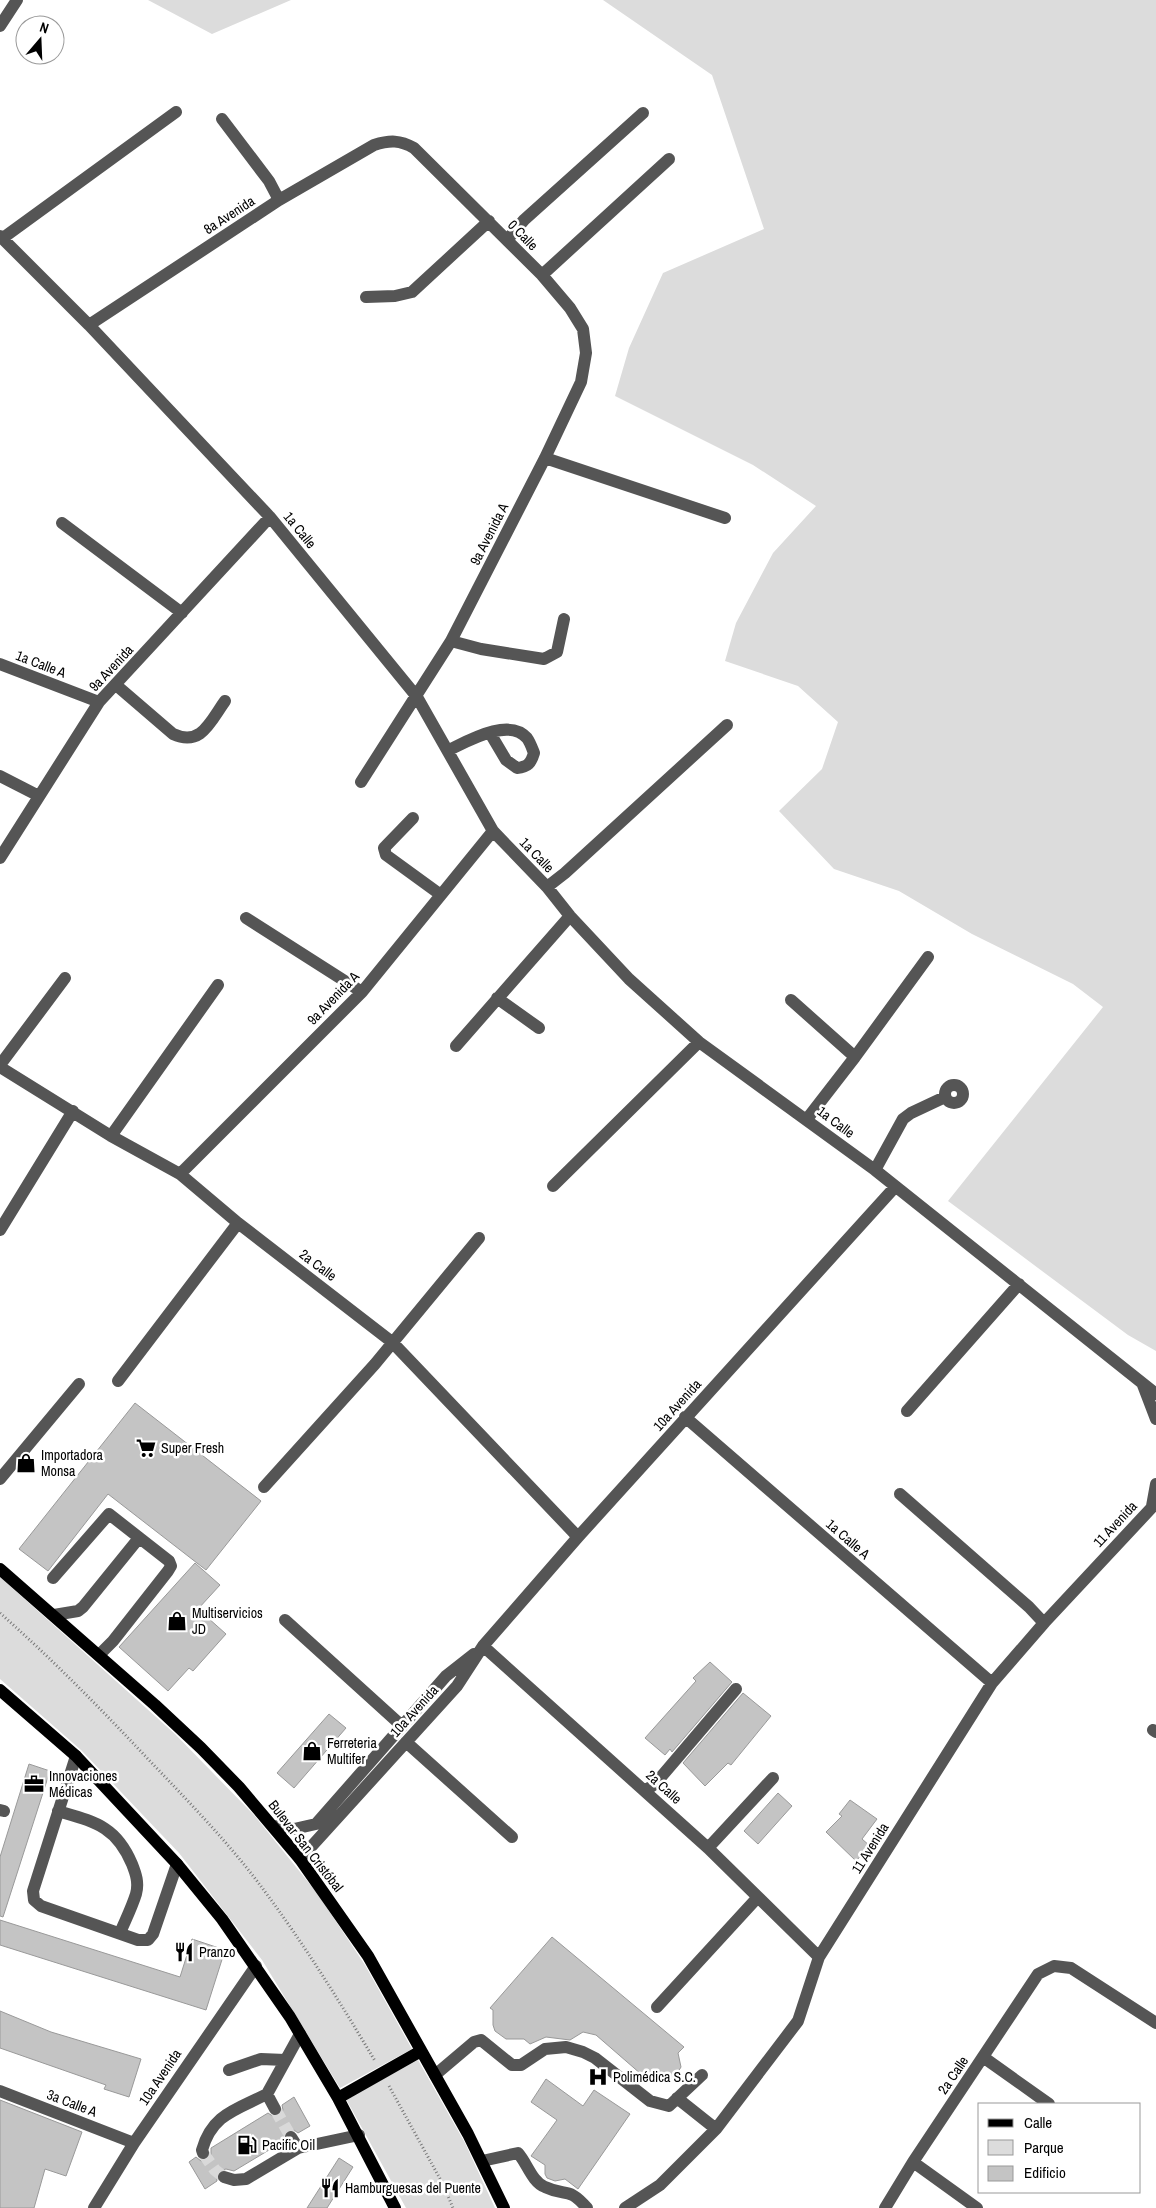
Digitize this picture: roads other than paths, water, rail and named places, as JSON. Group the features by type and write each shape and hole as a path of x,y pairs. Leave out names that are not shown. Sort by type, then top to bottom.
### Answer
{"main road":[{"name":"Bulevar San Cristóbal","path":"0,1569 99,1655 201,1748 273,1826 300,1859 368,1956 482,2161 504,2208"},
{"path":"0,1690 76,1756 177,1864 222,1919 256,1966 300,2034 338,2098 395,2208"},
{"path":"338,2098 421,2051"}],"street":[{"path":"0,26 17,0"},
{"path":"1,237 176,112"},
{"path":"507,240 524,220 644,113"},
{"path":"222,119 269,181 279,200"},
{"name":"0 Calle","path":"391,140 405,142 414,148 490,221 542,275 570,308 583,329 586,353 581,382"},
{"name":"8a Avenida","path":"89,325 279,200 374,145 391,140"},
{"path":"542,275 670,159"},
{"path":"366,297 395,296 412,292 490,221"},
{"name":"1a Calle","path":"1,237 89,325 270,517 417,696 493,831 547,887 570,916 629,979 699,1042 875,1170 1156,1394"},
{"name":"9a Avenida A","path":"361,782 451,641 545,458 581,382"},
{"path":"545,458 726,518"},
{"name":"9a Avenida","path":"0,858 100,702 270,517"},
{"path":"62,523 182,613"},
{"path":"451,641 481,649 544,659 557,652 564,619"},
{"name":"1a Calle A","path":"0,664 100,702"},
{"path":"116,685 172,734 183,738 192,738 200,735 225,701"},
{"path":"547,887 565,873 727,725"},
{"path":"449,750 490,733"},
{"path":"0,776 39,796"},
{"path":"413,818 384,848 384,852 441,895"},
{"name":"9a Avenida A","path":"180,1174 362,992 493,831"},
{"path":"456,1046 570,916"},
{"path":"246,918 362,992"},
{"path":"807,1119 928,958"},
{"path":"0,1066 65,978"},
{"path":"112,1136 218,984"},
{"path":"497,998 539,1028"},
{"path":"791,1000 855,1057"},
{"path":"553,1186 699,1042"},
{"name":"2a Calle","path":"0,1066 112,1136 180,1174 238,1222 392,1342 578,1537"},
{"path":"875,1170 903,1119 911,1113 945,1097"},
{"path":"0,1230 73,1111"},
{"name":"10a Avenida","path":"300,1859 457,1686 484,1646 578,1537 895,1187"},
{"path":"118,1381 238,1222"},
{"path":"264,1487 375,1364 479,1238"},
{"path":"907,1411 1019,1284"},
{"path":"0,1479 79,1384"},
{"path":"1143,1385 1156,1419"},
{"name":"1a Calle A","path":"685,1417 992,1683"},
{"name":"11 Avenida","path":"625,2208 660,2185 716,2129 798,2022 819,1957 992,1683 1044,1622 1154,1505 1156,1484"},
{"path":"900,1494 1044,1622"},
{"path":"53,1578 106,1515 112,1515 168,1561 170,1566 113,1641 99,1655"},
{"path":"54,1615 78,1611 84,1607 139,1538"},
{"path":"285,1620 402,1726"},
{"name":"2a Calle","path":"484,1646 646,1790 819,1957"},
{"name":"10a Avenida","path":"273,1826 294,1829 316,1824 446,1676 484,1646"},
{"path":"646,1790 655,1784 736,1689"},
{"path":"406,1742 512,1837"},
{"path":"76,1756 33,1891 34,1900 41,1906 120,1934 138,1940 148,1940 153,1934 177,1864"},
{"path":"708,1848 773,1778"},
{"path":"58,1810 95,1822 110,1830 124,1847 137,1877 136,1893 120,1934"},
{"path":"658,2007 758,1897"},
{"name":"10a Avenida","path":"94,2208 134,2142 256,1966"},
{"name":"2a Calle","path":"885,2208 913,2162 1038,1974 1054,1966 1071,1968 1156,2023"},
{"path":"204,2153 202,2150 207,2133 219,2119 267,2094 300,2034"},
{"path":"435,2074 474,2042 482,2040 512,2065 521,2065 545,2049 566,2048 595,2058 650,2101 658,2105 668,2106 702,2075"},
{"path":"982,2057 1048,2103"},
{"path":"229,2070 260,2059 286,2060"},
{"name":"3a Calle A","path":"0,2091 134,2142"},
{"path":"267,2094 275,2109"},
{"path":"677,2098 716,2129"},
{"path":"224,2177 234,2180 246,2179 294,2143 358,2135"},
{"path":"482,2161 518,2153 533,2176 544,2187 571,2193 587,2208"},
{"path":"913,2162 977,2208"}],"tunnel":[{"path":"275,2109 291,2137"},
{"path":"203,2153 215,2170 224,2177"}],"place":[{"name":"Super Fresh","path":"146,1448"},
{"name":"Importadora Monsa","path":"26,1463"},
{"name":"Multiservicios JD","path":"177,1621"},
{"name":"Ferreteria Multifer","path":"312,1751"},
{"name":"Innovaciones Médicas","path":"34,1784"},
{"name":"Pranzo","path":"184,1952"},
{"name":"Polimédica S.C.","path":"598,2077"},
{"name":"Pacific Oil","path":"247,2145"},
{"name":"Hamburguesas del Puente","path":"330,2188"}]}
